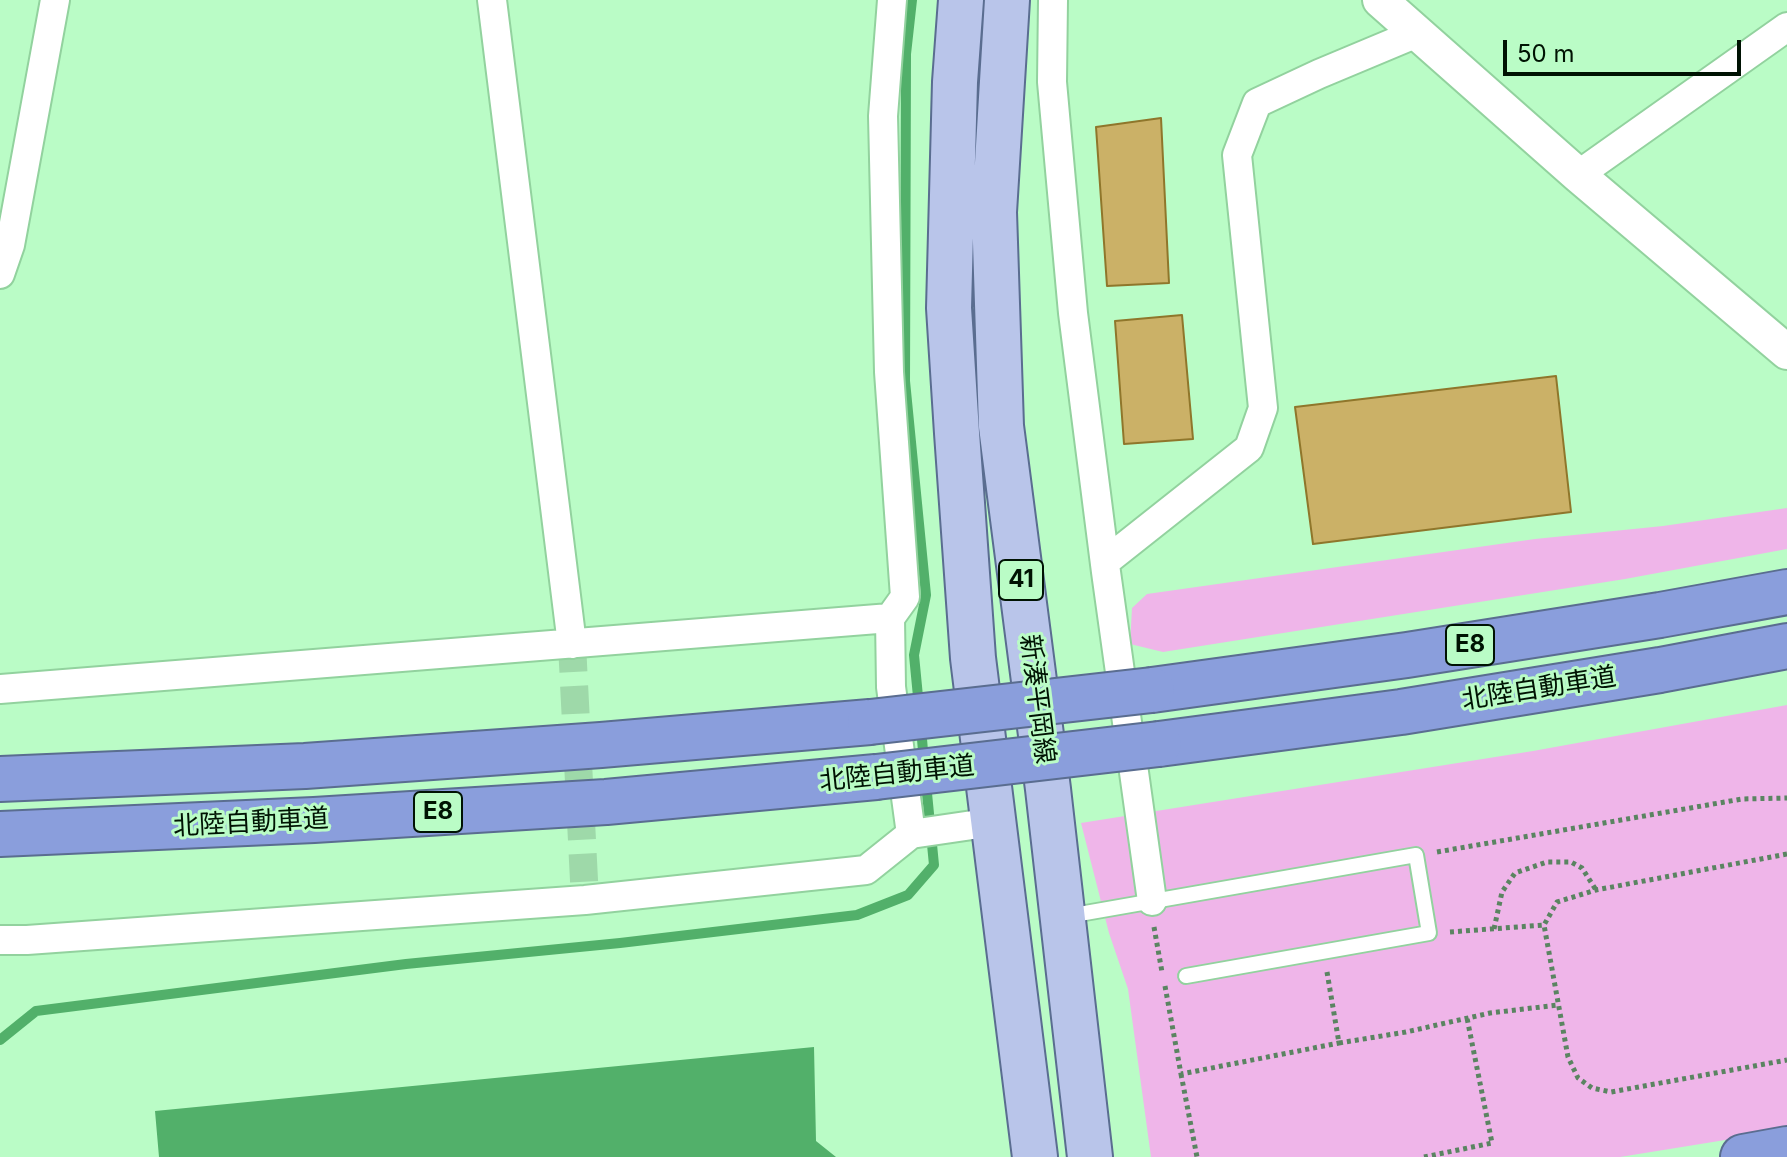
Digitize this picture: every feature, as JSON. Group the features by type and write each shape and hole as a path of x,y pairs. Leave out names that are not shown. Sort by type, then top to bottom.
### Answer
{"highway":[{"name":"北陸自動車道","path":"0,779 305,766 870,722 1152,690 1407,655 1787,592"},
{"name":"北陸自動車道","path":"0,834 314,820 591,803 876,777 1401,712 1787,646"},
{"path":"1401,712 1498,709 1787,666"},
{"path":"1743,1157 1787,1149"}],"main road":[{"name":"41","path":"961,0 955,82 949,308 973,658 1035,1157"},
{"name":"新湊平岡線","path":"1007,0 994,212 1001,426 1090,1157"}],"street":[{"path":"0,274 55,0"},
{"path":"492,0 572,644"},
{"path":"892,0 883,116 889,372 905,597 890,618 891,687 911,834"},
{"path":"1053,0 1052,82 1073,313 1153,913"},
{"path":"1380,0 1578,175 1787,352"},
{"path":"1578,175 1787,27"},
{"path":"1105,562 1249,448 1263,408 1237,155 1257,103 1417,33"},
{"path":"0,689 890,618"},
{"path":"0,940 585,900 866,870 911,834 993,822"}],"lane":[{"path":"1063,916 1153,913 1416,855 1429,933 1186,976"}],"path":[{"path":"1416,855 1742,799 1787,798"},
{"path":"1787,854 1596,890 1557,902 1544,925 1568,1057 1578,1078 1592,1088 1611,1092 1787,1060"},
{"path":"1494,929 1502,892 1515,873 1547,862 1571,862 1582,868 1596,890"},
{"path":"1153,913 1197,1157"},
{"path":"1429,933 1544,925"},
{"path":"1324,951 1339,1043"},
{"path":"1181,1074 1490,1013 1558,1005"},
{"path":"1424,1157 1492,1143 1467,1018"}],"shaded area":[{"path":"1787,508 1787,549 1625,579 1163,652 1130,644 1132,608 1147,594 1535,539 1663,526"},
{"path":"1787,705 1787,1130 1620,1157 1151,1157 1128,989 1109,933 1081,823 1533,751"},
{"path":"814,1047 816,1141 836,1157 159,1157 155,1111"}],"building":[{"path":"1161,118 1169,283 1107,286 1096,127"},
{"path":"1182,315 1193,439 1124,444 1115,321"},
{"path":"1556,376 1571,512 1313,544 1295,407"}],"waterway":[{"path":"912,0 906,54 905,381 926,595 914,655 919,707"},
{"path":"921,727 924,763"},
{"path":"0,1040 36,1011 406,964 857,915 908,895 934,865 926,783"}],"tunnel":[{"path":"572,644 585,900"}]}
